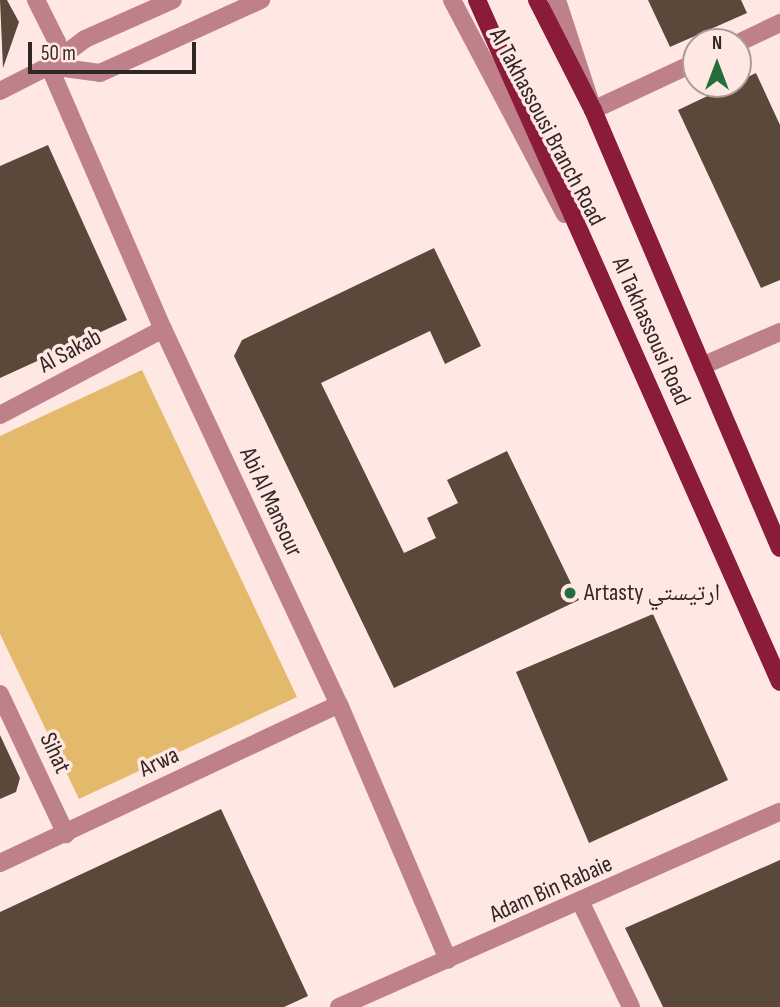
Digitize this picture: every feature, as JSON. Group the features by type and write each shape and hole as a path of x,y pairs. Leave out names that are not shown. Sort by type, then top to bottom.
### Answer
{"main road":[{"name":"Al Takhassousi Road","path":"477,0 780,682"},
{"name":"Al Takhassousi Road","path":"537,0 593,110 780,548"}],"street":[{"path":"36,0 57,41 49,66"},
{"path":"0,91 49,66 85,39 173,0"},
{"path":"49,66 100,74 261,0"},
{"name":"Al Takhassousi Branch Road","path":"452,0 600,276"},
{"name":"Al Takhassousi Branch Road","path":"557,0 593,110"},
{"path":"752,36 780,23"},
{"name":"Abi Al Mansour","path":"49,66 163,330 339,704 448,960"},
{"path":"593,110 682,69"},
{"name":"Al Sakab","path":"0,415 163,330"},
{"path":"702,366 780,332"},
{"name":"Sihat","path":"0,694 66,834"},
{"name":"Arwa","path":"0,863 339,704"},
{"name":"Adam Bin Rabaie","path":"339,1007 581,903 780,812"},
{"path":"581,903 631,1007"}],"shaded area":[{"path":"142,370 297,697 79,799 0,634 0,436"}],"building":[{"path":"0,0 7,0 19,22 3,68"},
{"path":"648,0 741,0 747,13 713,28 682,28 682,42 670,47"},
{"path":"756,73 780,125 780,280 761,288 678,110 703,98 752,98 752,75"},
{"path":"48,145 127,320 0,378 0,166"},
{"path":"434,248 481,346 445,364 430,331 321,383 404,553 436,538 427,518 458,503 447,480 507,451 579,600 394,688 234,356 242,340"},
{"path":"653,614 728,780 589,843 516,672"},
{"path":"0,735 20,778 16,792 0,799"},
{"path":"221,809 308,996 284,1007 0,1007 0,912"},
{"path":"780,860 780,1007 663,1007 625,928"}],"place":[{"name":"Artasty ارتيستي","path":"570,593"}]}
